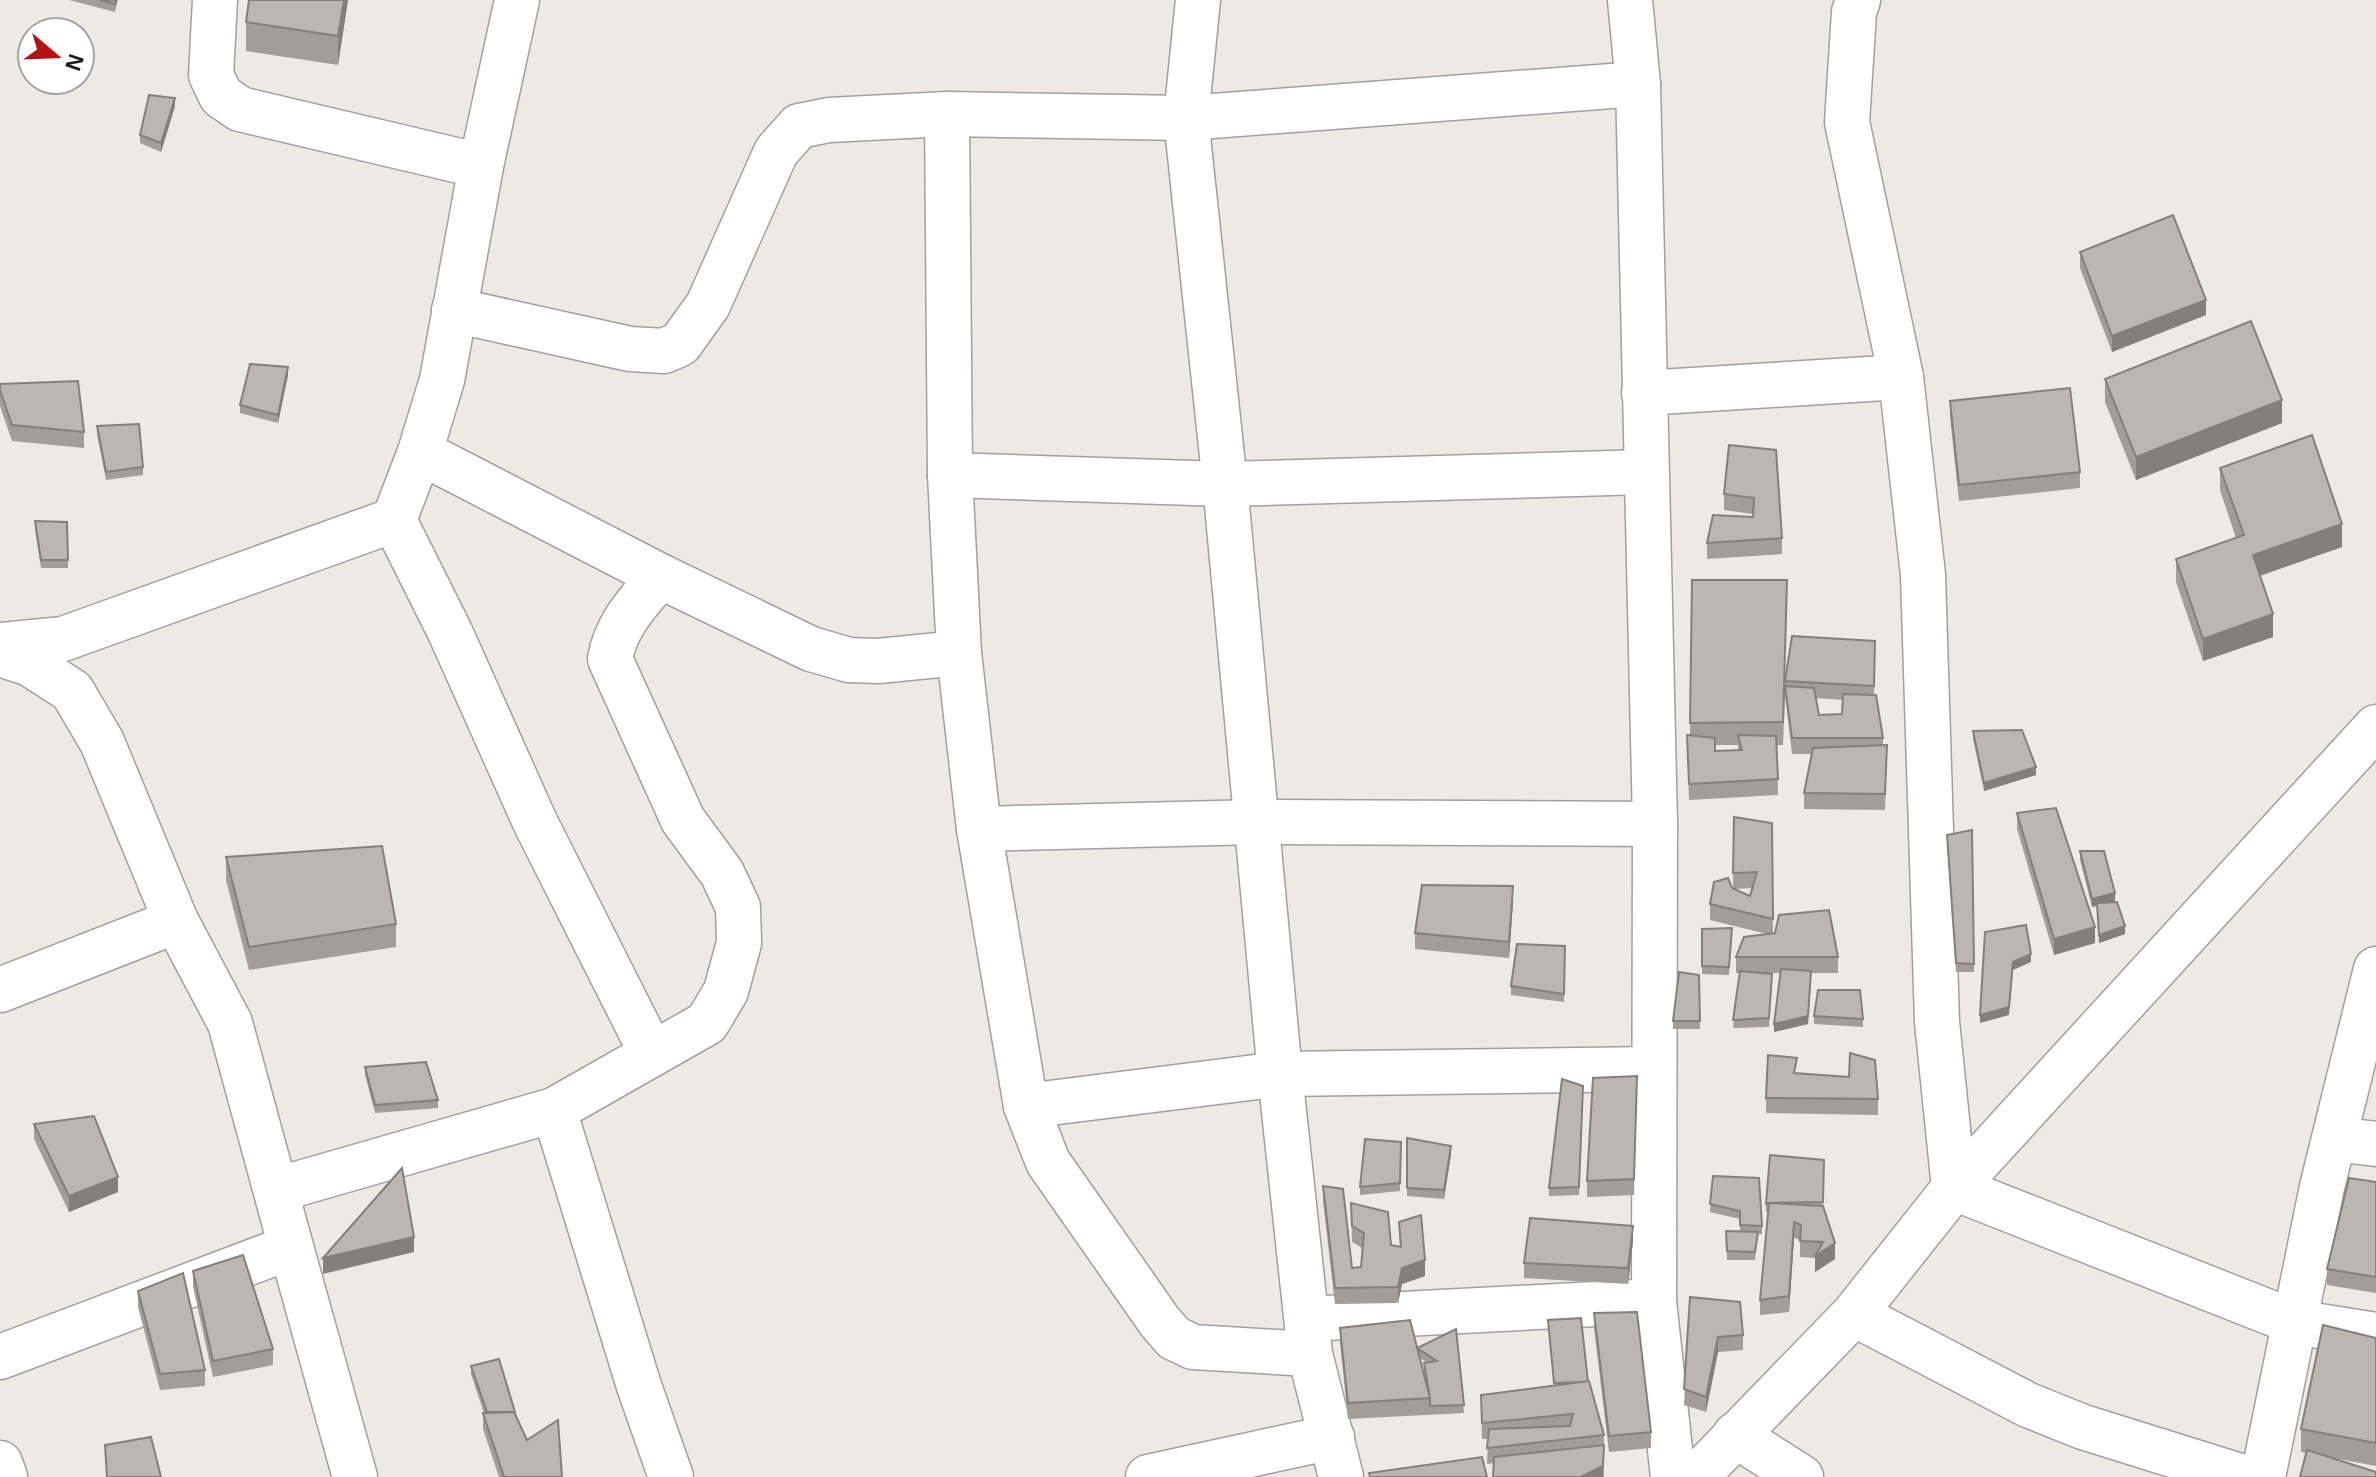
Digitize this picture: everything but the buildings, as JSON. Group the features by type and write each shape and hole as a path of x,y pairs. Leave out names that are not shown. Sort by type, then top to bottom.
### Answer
{"street":[{"path":"215,0 211,75 221,96 240,109 481,166"},
{"path":"517,0 481,166 442,380 420,452 394,520 450,632 535,822 652,1054"},
{"path":"1148,1477 1337,1457 1308,1337 1186,118 1198,0"},
{"path":"1630,0 1638,84 1655,824 1654,1301 1673,1477"},
{"path":"1858,0 1854,12 1847,122 1901,377 1923,575 1937,1022 1954,1188"},
{"path":"454,310 630,349 664,351 680,344 708,305 776,152 799,126 829,120 947,114 1186,118 1638,84"},
{"path":"947,114 950,475 959,653 979,829 1026,1106 1048,1162 1160,1322 1174,1338 1193,1347 1654,1301"},
{"path":"1644,393 1901,377"},
{"path":"420,452 660,576 811,649 849,660 878,661 959,653"},
{"path":"950,475 1225,484 1646,472"},
{"path":"0,645 63,639 394,520"},
{"path":"276,1190 554,1110 707,1023 726,991 739,943 738,907 722,873 683,820 610,659 613,639 623,622 660,576"},
{"path":"0,654 30,664 72,691 102,742 176,921 230,1023 355,1477"},
{"path":"1696,1477 1854,1314 1954,1188 2376,727"},
{"path":"979,829 1257,822 1655,824"},
{"path":"0,990 176,921"},
{"path":"2263,1477 2334,1139 2376,969"},
{"path":"1026,1106 1280,1074 1654,1069"},
{"path":"554,1110 639,1386 671,1477"},
{"path":"2334,1139 2376,1144"},
{"path":"1954,1188 2294,1322 2376,1335"},
{"path":"0,1357 291,1247"},
{"path":"1854,1314 2028,1405 2083,1427 2243,1477"},
{"path":"1735,1435 1801,1477"},
{"path":"0,1463 5,1477"}]}
